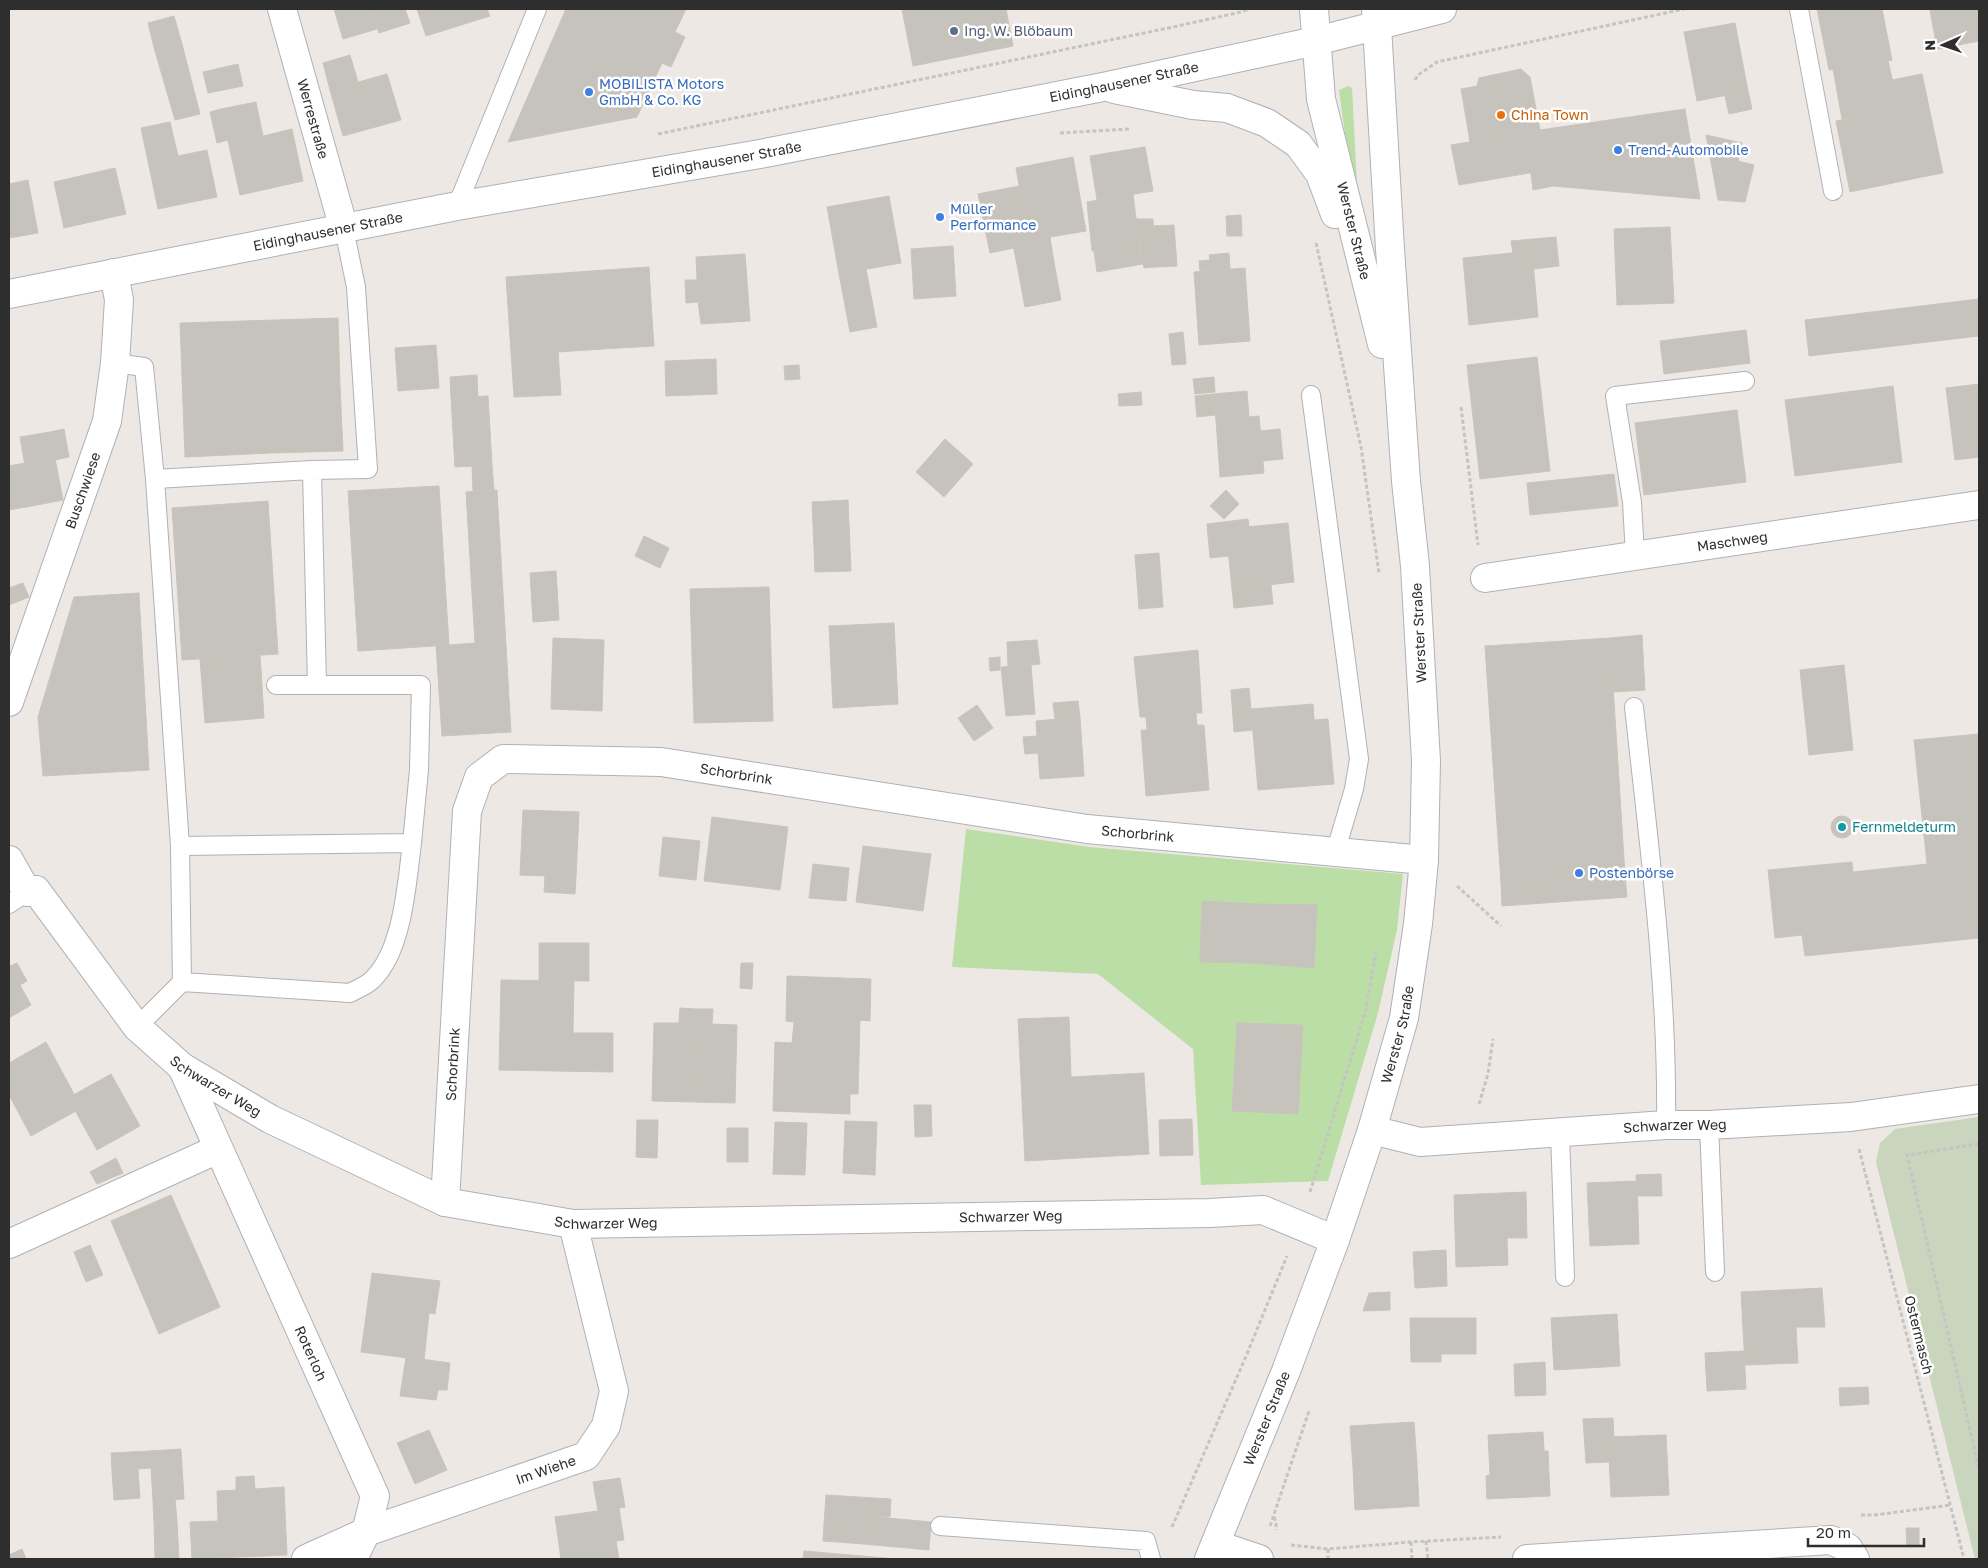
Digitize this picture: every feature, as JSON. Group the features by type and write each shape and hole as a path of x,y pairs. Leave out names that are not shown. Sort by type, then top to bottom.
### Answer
{"street":[{"name":"Werrestraße","path":"282,9 344,230"},
{"name":"Werster Straße","path":"1314,9 1321,100 1380,328 1406,481"},
{"name":"Eidinghausener Straße","path":"9,294 114,272 344,230 457,206 760,154 1103,87 1316,41 1376,18 1442,9"},
{"name":"Werster Straße","path":"1213,1552 1286,1371 1335,1240 1372,1130 1404,1018 1418,924 1424,860 1426,761 1415,566 1406,481 1376,18"},
{"path":"1103,87 1193,105 1227,108 1267,123 1298,144 1320,174 1380,328"},
{"name":"Buschwiese","path":"9,702 107,421 115,363 119,300 114,272"},
{"name":"Maschweg","path":"1485,578 1979,505"},
{"name":"Schorbrink","path":"445,1202 468,811 479,777 503,759 661,762 1087,829 1424,860"},
{"name":"Schwarzer Weg","path":"9,860 18,898 36,890 137,1027 182,1068 270,1119 445,1202 573,1224 1210,1213 1263,1210 1335,1240"},
{"name":"Roterloh","path":"182,1068 375,1496 366,1532 353,1559"},
{"name":"Schwarzer Weg","path":"1372,1130 1420,1142 1666,1126 1851,1117 1979,1099"},
{"path":"9,1244 218,1149"},
{"name":"Im Wiehe","path":"306,1559 366,1532 586,1456 606,1426 614,1390 573,1224"},
{"path":"1527,1559 1641,1556 1831,1540 1848,1548 1855,1559"},
{"path":"1213,1552 1259,1559"}],"lane":[{"path":"457,206 537,9"},
{"path":"1799,9 1833,191"},
{"path":"155,479 312,470 368,469 356,287 344,230"},
{"path":"115,363 144,367 155,479 180,846 182,982 137,1027"},
{"path":"1635,556 1632,502 1615,396 1745,381"},
{"path":"1311,395 1359,759 1354,789 1335,852"},
{"path":"312,470 317,685"},
{"path":"182,982 350,993 373,980 388,960 404,910 419,770 421,685 276,685"},
{"path":"1634,707 1657,917 1666,1062 1666,1126"},
{"path":"180,846 412,843"},
{"path":"1709,1125 1715,1272"},
{"path":"1560,1133 1565,1277"},
{"path":"940,1526 1146,1542 1151,1559"}],"path":[{"path":"1414,83 1418,75 1437,62 1684,9"},
{"path":"1461,407 1478,550"},
{"path":"1457,886 1501,926"},
{"path":"1478,1106 1488,1074 1493,1039"},
{"name":"Ostermasch","path":"1851,1117 1964,1559"},
{"path":"1979,1144 1907,1155 1979,1469"},
{"path":"1426,1541 1428,1559"},
{"path":"1411,1542 1412,1559"},
{"path":"1328,1549 1328,1559"}],"green space":[{"path":"1348,86 1352,88 1358,203 1354,203 1339,90"},
{"path":"966,829 1089,847 1403,874 1397,930 1378,1013 1328,1181 1201,1185 1193,1049 1098,974 952,967"},
{"path":"1979,1117 1979,1559 1975,1559 1876,1162 1880,1143 1895,1129"}],"building":[{"path":"334,9 371,9 377,29 343,39"},
{"path":"371,9 405,9 410,23 379,33"},
{"path":"417,9 487,9 490,16 426,36"},
{"name":"MOBILISTA Motors GmbH & Co. KG","path":"566,9 686,9 675,32 685,37 671,67 662,63 637,117 508,142"},
{"path":"902,9 1006,9 1013,46 913,66"},
{"path":"1817,9 1882,9 1892,60 1888,61 1894,87 1866,92 1861,64 1829,70"},
{"path":"1979,9 1979,41 1937,49 1930,10"},
{"path":"174,16 182,44 155,51 148,23"},
{"path":"1735,23 1748,91 1697,101 1684,32"},
{"path":"182,44 200,114 175,120 155,51"},
{"path":"350,55 358,82 330,90 323,63"},
{"path":"238,64 243,86 208,93 203,72"},
{"path":"1861,64 1866,92 1894,87 1892,80 1922,74 1943,173 1917,178 1903,107 1842,119 1833,69"},
{"path":"1521,69 1530,77 1477,86 1479,78"},
{"path":"387,74 401,120 343,136 330,90"},
{"name":"China Town","path":"1530,77 1540,130 1470,142 1463,100 1474,99 1472,87"},
{"path":"1472,87 1474,99 1463,100 1461,89"},
{"path":"1748,91 1752,109 1729,114 1725,96"},
{"path":"256,102 263,136 292,129 303,181 240,195 221,109"},
{"path":"1903,107 1917,178 1850,192 1836,121"},
{"path":"221,109 228,140 217,143 210,112"},
{"name":"Trend-Automobile","path":"1685,109 1700,199 1553,186 1533,190 1531,173 1547,170 1540,130"},
{"path":"170,122 178,156 207,150 217,197 158,209 141,128"},
{"path":"1540,130 1547,170 1459,185 1451,145"},
{"path":"1706,135 1742,143 1738,161 1754,165 1745,202 1718,200"},
{"path":"1145,147 1153,191 1097,200 1090,156"},
{"path":"1073,157 1086,231 1050,237 1055,268 1019,275 1012,239 1028,236 1016,168"},
{"path":"115,168 126,214 64,228 54,182"},
{"path":"28,180 38,233 9,238 9,184"},
{"path":"1019,186 1028,236 1012,239 1014,248 990,253 978,194"},
{"path":"1133,194 1139,243 1092,251 1087,202"},
{"path":"889,196 901,263 839,274 827,207"},
{"path":"1241,215 1242,236 1227,236 1226,216"},
{"path":"1136,219 1153,219 1155,267 1144,268"},
{"path":"1174,225 1177,266 1155,267 1153,226"},
{"path":"1670,227 1674,303 1617,305 1614,229"},
{"path":"1556,237 1559,266 1534,269 1532,251 1513,253 1511,241"},
{"path":"1139,243 1143,264 1097,272 1094,251"},
{"path":"953,246 956,296 914,299 911,249"},
{"path":"1532,251 1538,317 1469,325 1463,258"},
{"path":"1229,253 1230,269 1200,271 1199,261 1210,260 1209,255"},
{"path":"745,254 750,321 701,324 698,302 686,303 685,280 697,280 696,257"},
{"path":"649,267 652,318 617,320 618,348 558,352 561,395 514,397 506,277"},
{"path":"1055,268 1061,300 1025,307 1019,275"},
{"path":"1245,268 1250,341 1199,345 1194,272"},
{"path":"866,269 877,327 850,332 839,274"},
{"path":"1979,299 1979,336 1809,356 1805,320"},
{"path":"338,318 340,386 269,388 271,453 185,457 180,323"},
{"path":"652,318 654,346 618,348 617,320"},
{"path":"1746,330 1750,363 1664,374 1660,341"},
{"path":"1183,332 1186,364 1172,365 1169,334"},
{"path":"436,345 439,388 398,391 395,348"},
{"path":"1537,357 1550,471 1480,479 1467,365"},
{"path":"716,359 717,394 666,396 665,361"},
{"path":"799,365 800,379 785,380 784,366"},
{"path":"477,375 478,397 451,398 450,377"},
{"path":"1214,377 1215,392 1195,394 1193,379"},
{"path":"1979,384 1979,457 1955,460 1946,388"},
{"path":"340,386 343,451 271,453 269,388"},
{"path":"1893,386 1902,462 1795,476 1785,400"},
{"path":"1247,391 1249,417 1216,420 1213,394"},
{"path":"1141,392 1142,405 1119,406 1118,394"},
{"path":"1213,394 1215,415 1197,417 1195,396"},
{"path":"488,396 492,465 455,467 451,398"},
{"path":"1737,410 1746,482 1644,495 1635,423"},
{"path":"1259,416 1264,473 1220,477 1216,420"},
{"path":"64,429 69,457 55,460 50,432"},
{"path":"1280,429 1283,459 1263,461 1260,431"},
{"path":"50,432 63,500 32,506 20,437"},
{"path":"945,439 973,464 944,497 916,472"},
{"path":"25,463 32,506 9,510 9,466"},
{"path":"492,465 494,490 473,491 472,466"},
{"path":"1614,474 1618,506 1530,515 1527,483"},
{"path":"439,486 449,645 358,651 348,491"},
{"path":"497,490 511,732 442,736 436,646 475,643 466,492"},
{"path":"1226,490 1239,504 1224,519 1210,506"},
{"path":"848,500 851,571 815,572 812,502"},
{"path":"268,501 278,654 182,660 172,508"},
{"path":"1248,519 1249,527 1226,529 1229,556 1210,558 1207,524"},
{"path":"1288,523 1294,582 1232,589 1226,529"},
{"path":"644,536 669,548 660,568 635,556"},
{"path":"1159,553 1163,607 1139,609 1135,555"},
{"path":"556,571 559,620 533,622 530,573"},
{"path":"23,583 29,597 9,605 9,588"},
{"path":"1271,585 1273,604 1234,608 1232,589"},
{"path":"769,587 773,721 694,723 690,589"},
{"path":"139,593 149,770 43,776 38,717 74,597"},
{"path":"894,623 898,704 833,708 829,626"},
{"path":"1642,635 1645,690 1614,692 1610,638"},
{"path":"553,638 604,640 602,711 551,709"},
{"path":"1610,638 1625,875 1501,883 1485,646"},
{"path":"1037,640 1040,664 1008,667 1007,642"},
{"path":"1198,650 1202,713 1196,713 1197,725 1204,725 1209,790 1146,796 1141,730 1147,730 1146,717 1140,717 1134,657"},
{"path":"260,655 264,718 205,723 200,659"},
{"path":"1000,657 1000,670 990,671 989,658"},
{"path":"1031,665 1035,714 1006,716 1001,667"},
{"path":"1844,665 1853,750 1809,755 1800,670"},
{"path":"1249,688 1253,730 1234,732 1231,690"},
{"path":"1078,701 1080,717 1055,719 1053,703"},
{"path":"1313,704 1314,720 1328,719 1334,784 1258,790 1251,709"},
{"path":"977,705 993,728 974,741 958,718"},
{"path":"1080,717 1084,776 1040,779 1038,753 1025,754 1023,737 1037,736 1036,721"},
{"path":"1979,734 1979,938 1805,956 1802,935 1775,938 1768,870 1852,862 1853,872 1927,864 1914,740"},
{"path":"523,810 579,812 576,877 520,875"},
{"name":"Fernmeldeturm","path":"1842,816 1850,819 1853,827 1850,835 1842,838 1834,835 1831,827 1834,819"},
{"path":"712,817 788,827 780,890 704,881"},
{"path":"663,837 700,841 696,880 659,876"},
{"path":"863,846 931,854 923,911 856,902"},
{"path":"813,864 849,868 846,901 809,898"},
{"path":"545,875 576,877 575,894 544,892"},
{"path":"1625,875 1627,897 1502,906 1501,883"},
{"path":"1202,901 1256,904 1253,963 1200,962"},
{"path":"1256,904 1317,905 1314,968 1253,963"},
{"path":"539,943 589,943 589,981 539,980"},
{"path":"9,963 10,966 17,963 27,981 20,985 31,1005 9,1018"},
{"path":"741,963 753,963 752,989 740,988"},
{"path":"787,976 871,979 870,1021 860,1020 858,1094 850,1094 850,1114 773,1111 775,1042 792,1043 794,1022 786,1021"},
{"path":"501,980 574,981 573,1033 613,1033 613,1072 499,1070"},
{"path":"680,1008 696,1009 693,1102 652,1101 654,1023 679,1023"},
{"path":"696,1009 713,1009 712,1024 737,1025 735,1103 693,1102"},
{"path":"1069,1017 1071,1077 1144,1073 1149,1154 1025,1161 1018,1019"},
{"path":"1237,1023 1303,1025 1298,1114 1232,1111"},
{"path":"46,1042 74,1094 68,1098 76,1111 31,1136 9,1095 9,1063"},
{"path":"111,1074 140,1126 97,1150 68,1098"},
{"path":"914,1105 931,1105 932,1136 915,1137"},
{"path":"1192,1119 1193,1155 1160,1156 1159,1120"},
{"path":"637,1120 658,1120 657,1158 636,1157"},
{"path":"845,1121 877,1122 875,1175 843,1173"},
{"path":"775,1122 807,1123 805,1175 773,1174"},
{"path":"727,1128 748,1128 748,1162 727,1162"},
{"path":"116,1158 123,1173 97,1184 90,1172"},
{"path":"1661,1174 1662,1196 1637,1196 1636,1175"},
{"path":"1637,1181 1639,1244 1590,1246 1587,1183"},
{"path":"1526,1192 1527,1238 1507,1238 1508,1265 1456,1267 1454,1195"},
{"path":"171,1195 220,1307 159,1334 111,1221"},
{"path":"90,1245 103,1275 86,1282 74,1252"},
{"path":"1446,1250 1447,1286 1415,1288 1413,1252"},
{"path":"372,1273 440,1281 435,1314 429,1313 424,1360 361,1352"},
{"path":"1822,1288 1825,1327 1796,1327 1798,1363 1745,1365 1741,1292"},
{"path":"1390,1292 1390,1310 1363,1311 1369,1293"},
{"path":"1617,1314 1620,1366 1554,1370 1551,1318"},
{"path":"1410,1318 1476,1318 1476,1354 1441,1354 1441,1362 1411,1362"},
{"path":"1744,1351 1746,1389 1707,1391 1705,1353"},
{"path":"406,1357 450,1363 447,1390 438,1390 436,1400 400,1396"},
{"path":"1545,1362 1546,1395 1515,1396 1514,1364"},
{"path":"1868,1387 1869,1404 1840,1406 1839,1388"},
{"path":"1613,1418 1614,1437 1608,1437 1609,1462 1586,1463 1583,1419"},
{"path":"1414,1422 1417,1464 1353,1468 1350,1426"},
{"path":"429,1430 447,1470 415,1484 397,1443"},
{"path":"1543,1432 1544,1451 1548,1451 1550,1496 1487,1499 1486,1476 1490,1475 1488,1435"},
{"path":"1666,1435 1669,1495 1611,1497 1608,1437"},
{"path":"181,1449 184,1499 153,1501 150,1451"},
{"path":"150,1451 151,1468 112,1471 111,1453"},
{"path":"1417,1464 1419,1506 1355,1510 1353,1468"},
{"path":"138,1469 140,1498 114,1500 112,1471"},
{"path":"254,1476 255,1489 284,1487 287,1555 192,1559 190,1522 218,1521 217,1491 236,1490 236,1477"},
{"path":"620,1478 625,1507 598,1511 593,1482"},
{"path":"826,1495 891,1499 890,1517 866,1516 865,1527 824,1524"},
{"path":"175,1499 177,1522 154,1523 153,1501"},
{"path":"619,1508 624,1540 616,1541 619,1559 561,1559 555,1517"},
{"path":"866,1516 931,1522 929,1550 864,1544"},
{"path":"177,1522 179,1559 155,1559 154,1523"},
{"path":"824,1524 865,1527 864,1544 823,1541"},
{"path":"1906,1528 1919,1528 1919,1546 1907,1546"},
{"path":"22,1549 26,1559 9,1559 9,1555"},
{"path":"804,1551 897,1559 803,1559"}],"place":[{"name":"Ing. W. Blöbaum","path":"954,31"},
{"name":"MOBILISTA Motors GmbH & Co. KG","path":"589,92"},
{"name":"China Town","path":"1501,115"},
{"name":"Trend-Automobile","path":"1618,150"},
{"name":"Müller Performance","path":"940,217"},
{"name":"Fernmeldeturm","path":"1842,827"},
{"name":"Postenbörse","path":"1579,873"}]}
